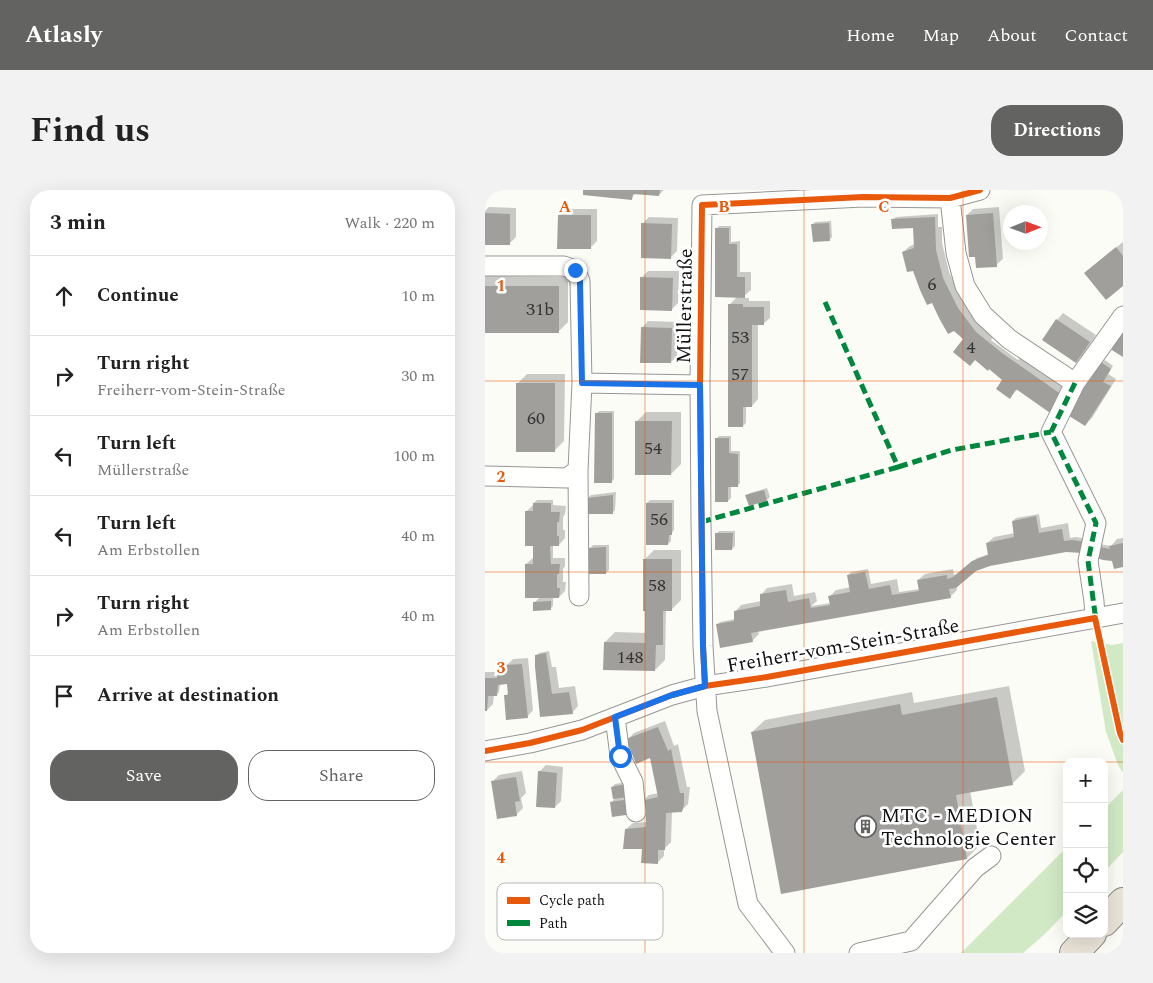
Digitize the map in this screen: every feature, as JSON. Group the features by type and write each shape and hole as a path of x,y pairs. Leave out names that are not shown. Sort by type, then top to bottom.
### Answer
{"highway":[{"path":"1108,918 1123,902"},
{"path":"1074,953 1088,938"}],"street":[{"name":"Müllerstraße","path":"785,953 748,904 707,711 703,646 700,385 702,197 863,194 950,198 980,190"},
{"path":"950,198 956,253 965,286 983,315 1009,338 1075,383"},
{"path":"485,266 564,266 575,270 580,281 582,383 578,470 579,596"},
{"path":"1095,618 1088,561 1096,523 1051,432 1075,383 1123,316"},
{"path":"582,383 700,385"},
{"path":"485,476 567,478 578,470"},
{"name":"Freiherr-vom-Stein-Straße","path":"485,751 530,743 582,730 672,695 705,686 767,677 1123,613"},
{"path":"615,717 620,756 633,782 636,812"},
{"path":"859,953 911,941 975,868 991,856"}],"green space":[{"path":"1091,641 1112,645 1123,643 1123,773 1118,765 1106,732"},
{"path":"1123,790 1123,852 1108,868 1108,848 1108,805"},
{"path":"1063,851 1063,915 1045,934 1023,953 961,953"}],"building":[{"path":"583,190 660,190 659,196 633,194 632,200 583,195"},
{"path":"485,213 510,214 510,245 485,245"},
{"path":"993,213 997,267 976,268 975,257 969,257 966,215"},
{"path":"558,215 591,215 591,249 557,249"},
{"path":"935,217 936,250 943,278 958,308 976,332 1002,353 1065,397 1053,415 1016,389 1010,399 996,389 1002,380 989,369 988,371 975,360 970,366 953,352 963,339 954,331 948,334 932,303 927,305 913,271 907,272 902,252 914,248 913,228 892,229 891,219"},
{"path":"641,223 672,224 671,259 641,258"},
{"path":"829,223 830,241 813,242 811,224"},
{"path":"715,228 729,228 729,244 737,244 737,277 745,277 745,298 715,297"},
{"path":"1116,247 1123,256 1123,286 1106,300 1084,273"},
{"path":"640,277 673,278 672,311 640,310"},
{"path":"485,286 559,286 559,333 485,333"},
{"path":"728,304 743,304 743,307 764,307 764,325 752,325 752,407 743,407 743,427 728,427"},
{"path":"1056,319 1090,342 1076,363 1042,340"},
{"path":"1123,323 1123,357 1107,347"},
{"path":"641,327 672,328 671,363 640,363"},
{"path":"1101,362 1111,369 1103,382 1111,386 1085,426 1066,414"},
{"path":"516,383 555,383 555,452 516,452"},
{"path":"595,413 612,413 612,483 594,483"},
{"path":"635,421 672,421 671,475 635,475"},
{"path":"715,438 729,438 729,453 738,454 738,487 728,487 728,502 715,502"},
{"path":"764,490 767,501 749,506 745,495"},
{"path":"613,495 613,514 587,514 587,498"},
{"path":"533,503 551,503 551,512 560,512 559,522 557,522 559,546 550,546 551,564 560,564 559,574 557,574 557,588 560,588 559,598 525,598 525,564 533,564 533,546 525,546 525,511 533,511"},
{"path":"646,503 672,503 672,535 669,535 668,545 646,545"},
{"path":"1036,516 1039,533 1062,529 1064,541 1086,542 1083,553 1066,552 990,566 976,571 956,588 949,589 951,598 751,633 753,642 720,648 716,624 734,621 734,611 760,606 760,594 786,590 788,602 809,598 811,608 830,605 828,596 850,592 847,575 865,572 869,589 890,585 892,595 919,591 917,580 947,575 947,579 953,577 972,561 988,555 986,543 1014,537 1012,521"},
{"path":"715,533 733,533 732,550 715,550"},
{"path":"1123,543 1123,567 1114,569 1112,561 1093,557 1095,546 1110,549 1109,546"},
{"path":"606,547 606,574 589,574 589,548"},
{"path":"643,559 672,559 672,611 663,611 663,645 656,645 655,671 603,670 604,642 645,643"},
{"path":"551,601 551,610 533,611 533,602"},
{"path":"546,653 552,694 569,692 573,714 540,717 535,655"},
{"path":"522,664 528,718 506,720 504,695 508,695 507,684 498,685 497,696 488,696 487,711 485,711 485,678 497,678 498,667"},
{"name":"MTC - MEDION Technologie Center","path":"997,697 1013,785 956,795 967,859 781,894 751,732 900,704 902,715"},
{"path":"658,727 668,751 671,749 680,793 684,793 684,804 682,812 666,813 665,850 658,850 658,864 641,863 642,849 623,849 625,829 646,827 646,815 644,815 641,801 658,797 650,758 636,764 626,739"},
{"path":"538,771 557,773 555,808 536,807"},
{"path":"516,777 520,801 515,802 517,816 497,819 491,781"},
{"path":"626,784 628,797 613,799 611,787"},
{"path":"630,799 633,814 612,817 610,802"}],"marked path":[{"path":"701,522 898,467 825,302"},
{"path":"1075,383 1051,432 1096,523 1088,561 1096,621"},
{"path":"898,467 952,450 1051,432"}],"cycle path":[{"path":"705,686 700,385 702,205 863,197 950,198 980,190"},
{"path":"485,751 530,743 582,730 672,695 705,686 767,677 1095,618 1123,740"}],"place":[{"name":"MTC - MEDION Technologie Center","path":"865,827"}],"route":[{"path":"575,270 580,281 582,383 700,385 705,686 672,695 615,717 620,756"}]}
